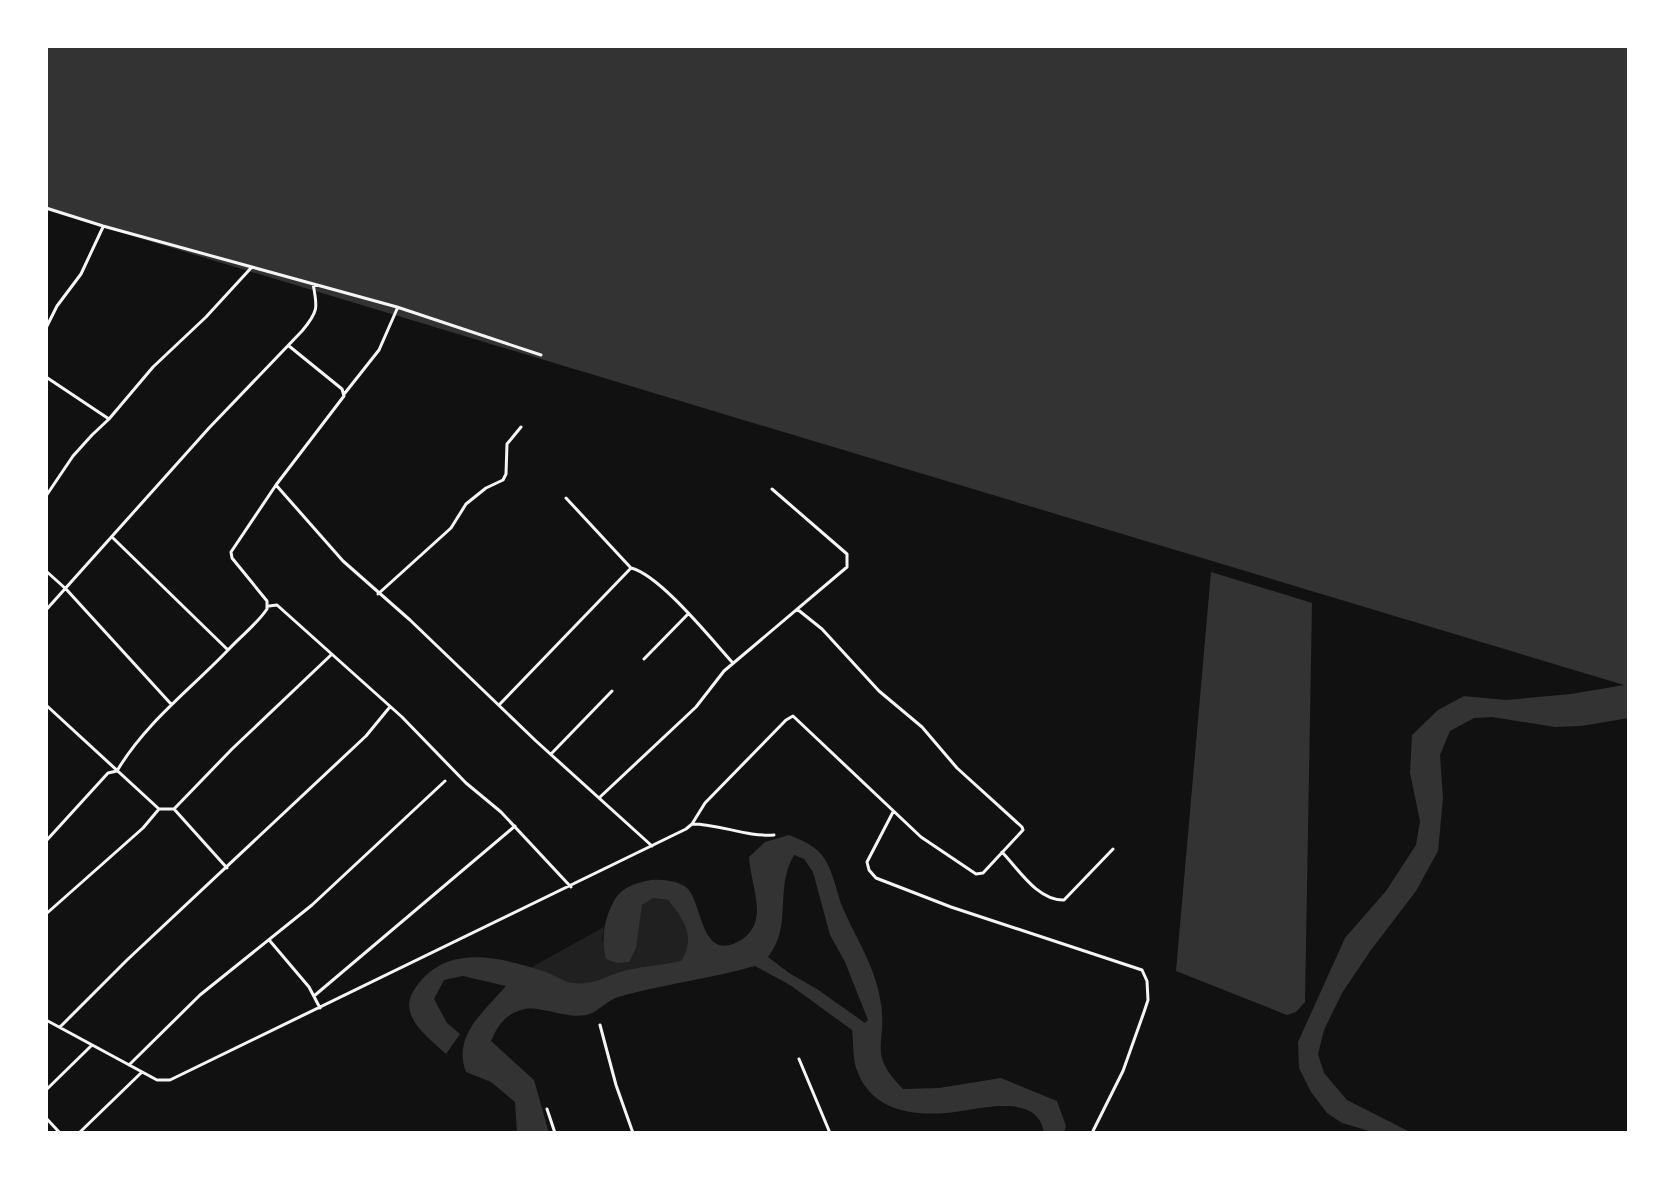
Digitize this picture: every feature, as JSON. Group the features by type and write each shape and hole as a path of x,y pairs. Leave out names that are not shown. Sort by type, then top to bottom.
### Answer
{"street":[{"path":"46,208 397,307 541,355"},
{"path":"46,328 57,306 81,274 103,226"},
{"path":"46,496 73,456 153,367 206,317 252,267"},
{"path":"46,610 313,318 318,305 313,284"},
{"path":"268,606 263,595 232,558 231,552 276,485 379,350 397,307"},
{"path":"289,346 345,393"},
{"path":"46,377 109,419"},
{"path":"378,594 451,528 466,504 503,480 507,444 521,427"},
{"path":"276,485 343,561 652,846"},
{"path":"599,798 696,707 733,663 847,567 849,557 772,489"},
{"path":"566,498 631,568 643,571 733,663"},
{"path":"112,537 228,650"},
{"path":"499,705 631,568"},
{"path":"46,571 171,704"},
{"path":"268,606 277,605 306,629 402,717 466,783 515,826 571,887"},
{"path":"46,841 108,773 117,771 132,747 171,704 206,674 268,606"},
{"path":"46,1020 161,1082 170,1080 571,887 692,824 715,791 793,716 929,843 976,874 983,873 1023,830 1022,827 957,768 922,727 879,691 822,629 797,609"},
{"path":"644,659 688,614"},
{"path":"46,705 159,809 174,809 331,655"},
{"path":"551,754 612,691"},
{"path":"60,1027 366,736 389,708"},
{"path":"129,1065 200,995 270,941 445,781"},
{"path":"46,914 143,828 159,809"},
{"path":"174,809 227,868"},
{"path":"893,812 867,862 876,878 951,907 1142,970 1147,981 1148,1000 1123,1071 1092,1133"},
{"path":"692,824 774,835"},
{"path":"314,996 515,826"},
{"path":"1002,852 1043,896 1064,900 1113,849"},
{"path":"270,941 320,1008"},
{"path":"600,1025 633,1133"},
{"path":"46,1090 92,1045"},
{"path":"799,1059 830,1133"},
{"path":"79,1133 142,1072"},
{"path":"547,1109 555,1133"},
{"path":"46,1118 60,1133"}],"shaded area":[{"path":"46,46 1629,46 1629,718 1555,727 1492,717 1474,718 1450,731 1440,755 1443,798 1438,851 1416,891 1342,993 1324,1030 1318,1054 1324,1073 1347,1100 1412,1133 1376,1133 1342,1123 1327,1113 1311,1092 1299,1068 1298,1042 1345,938 1386,891 1416,845 1420,821 1410,773 1412,735 1438,710 1464,696 1506,700 1624,685 46,210"},
{"path":"1211,572 1312,603 1305,1002 1296,1012 1287,1015 1176,971"},
{"path":"789,835 810,845 825,859 878,991 885,1066 903,1089 939,1088 1001,1078 1057,1101 1066,1126 1064,1133 1044,1133 1039,1119 1030,1111 1017,1107 987,1107 932,1114 894,1108 873,1095 864,1085 856,1068 852,1030 790,985 755,966 618,997 586,1015 525,1009 508,1017 491,1041 534,1080 549,1133 517,1133 515,1102 491,1082 466,1072 463,1046 467,1035 480,1014 506,986 463,976 444,980 434,999 447,1023 460,1034 446,1054 424,1034 412,1017 409,1009 414,990 427,975 457,959 492,958 574,983 596,981 627,970 681,961 688,944 683,922 668,900 653,898 642,905 636,948 629,962 617,963 606,959 604,928 611,906 624,889 646,881 667,880 687,888 711,939 719,945 730,945 744,938 754,926 756,898 749,857 765,842","holes":["794,855 804,859 813,872 830,935 845,962 868,1020 865,1023 768,957 780,933 788,868"]},
{"path":"652,898 668,900 683,922 688,945 681,962 623,971 596,983 571,983 530,968 604,927 602,941 638,924 642,905"}]}
